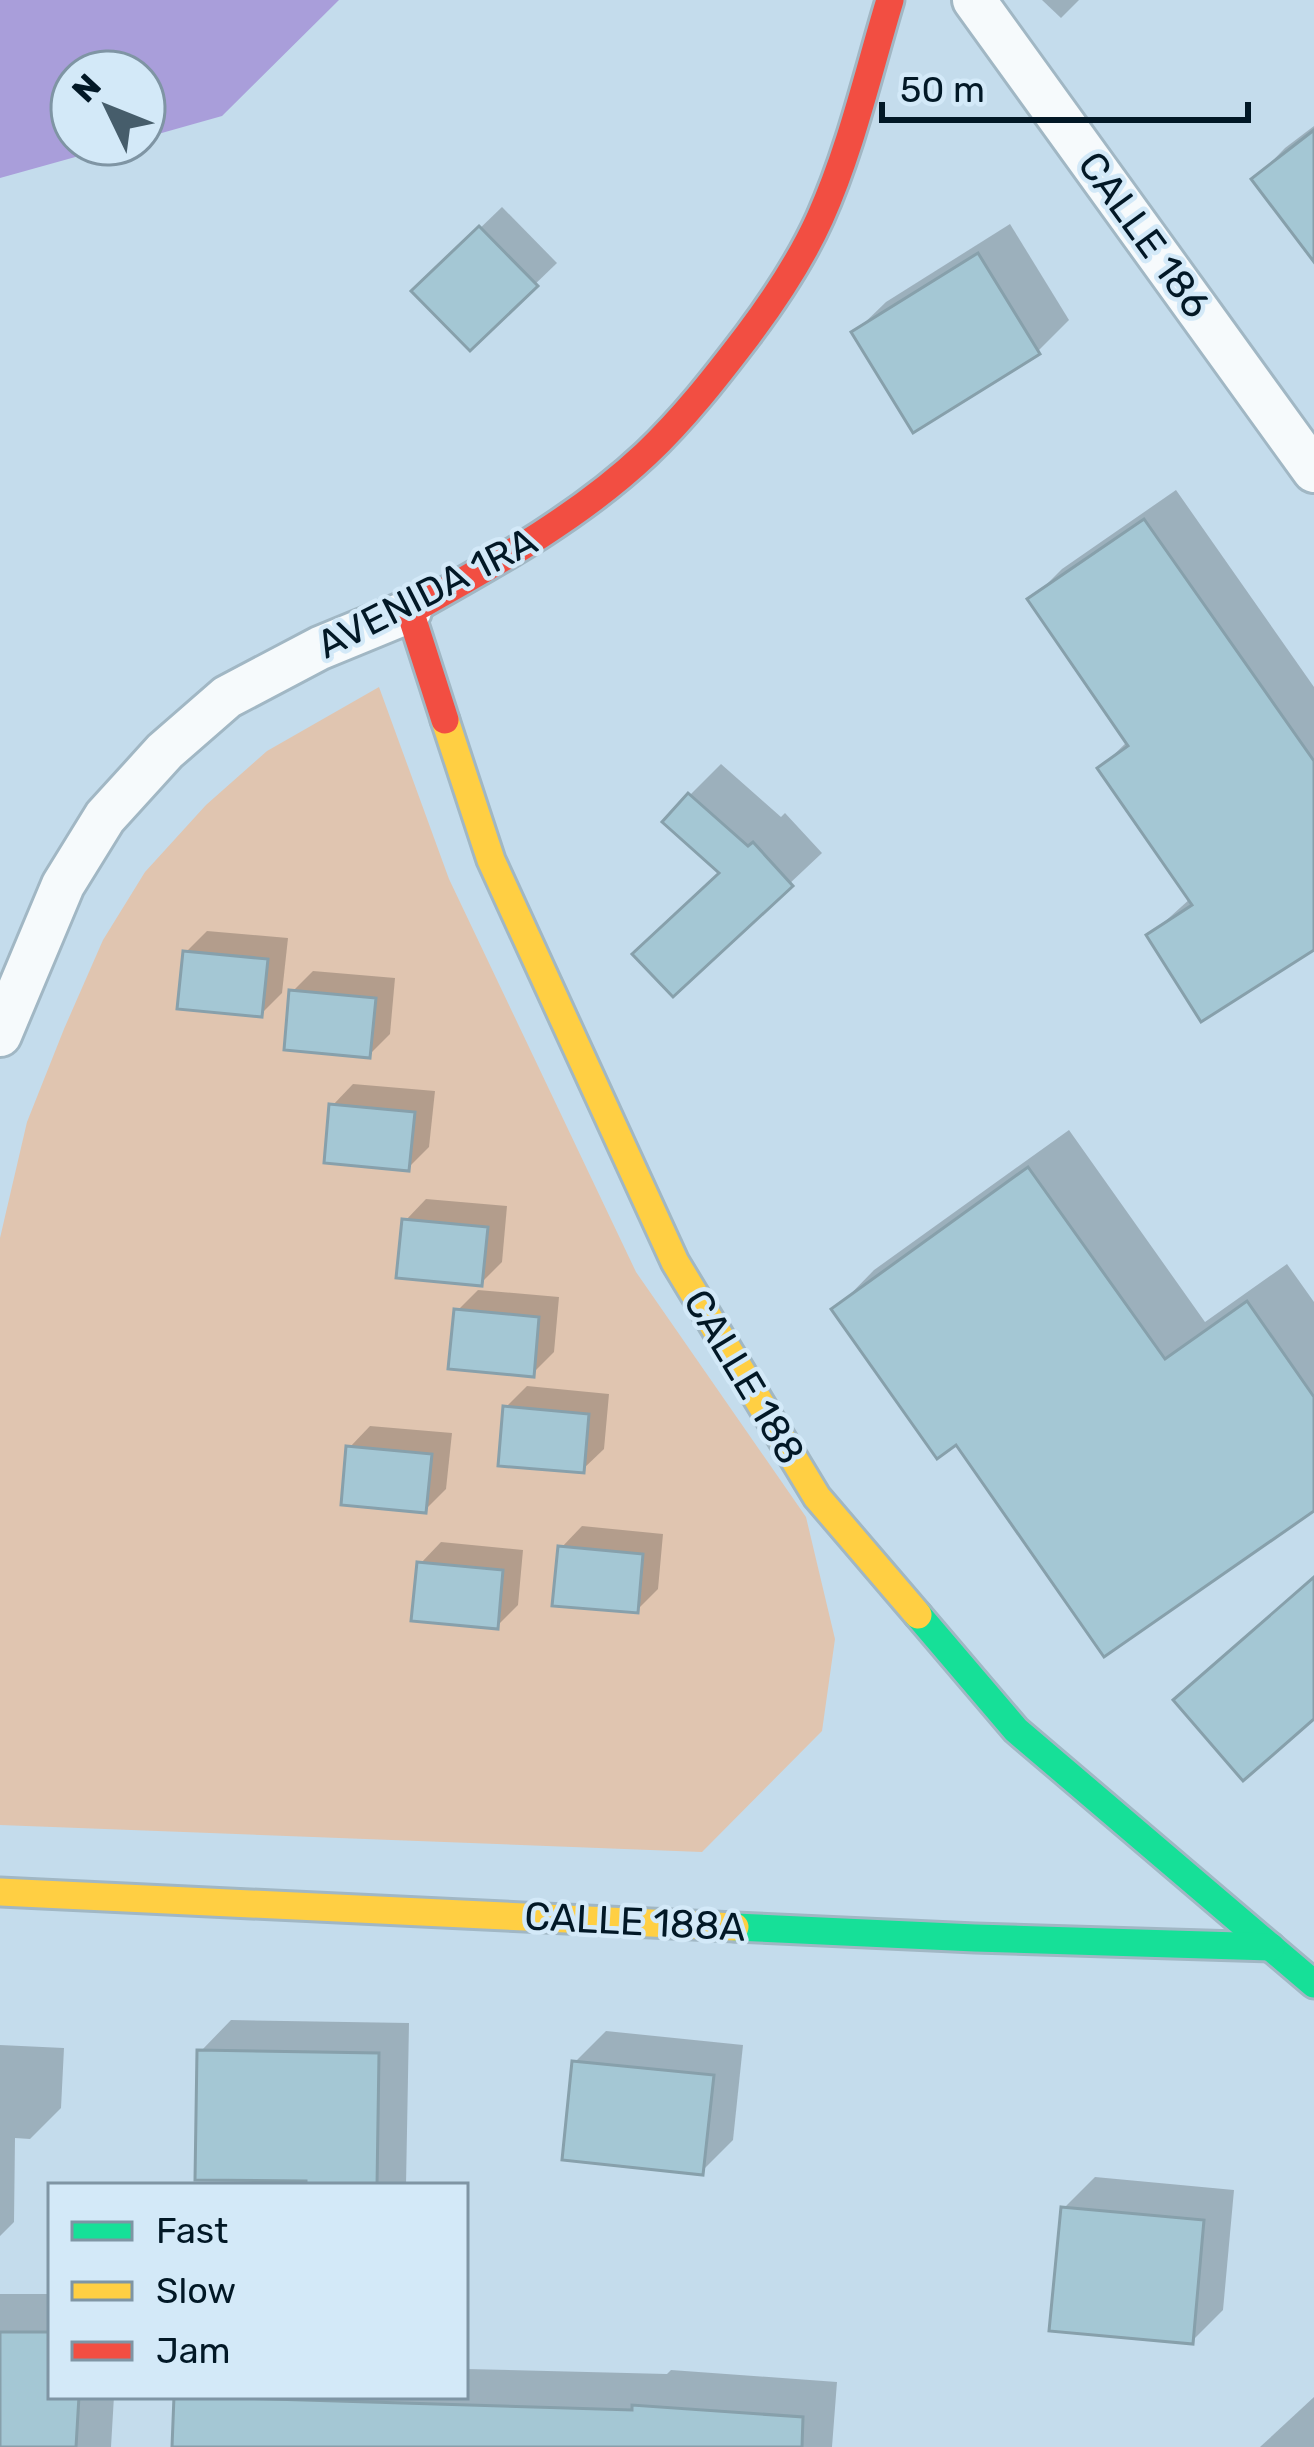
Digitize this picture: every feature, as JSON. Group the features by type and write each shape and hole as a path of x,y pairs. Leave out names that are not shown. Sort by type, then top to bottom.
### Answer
{"street":[{"name":"AVENIDA 1RA","path":"0,1035 58,894 105,818 165,751 227,697 320,648 410,611 508,557 629,470 689,408 790,276 826,204 890,0"},
{"name":"CALLE 186","path":"974,0 1314,470"},
{"name":"CALLE 188","path":"410,611 491,860 675,1262 817,1497 1016,1730 1314,1984"},
{"name":"CALLE 188A","path":"0,1892 951,1937 1271,1947"}],"shaded area":[{"path":"0,0 339,0 222,116 168,131 168,48 48,48 48,165 0,178"},
{"path":"379,687 449,879 636,1272 806,1517 835,1639 822,1731 702,1852 0,1825 0,1238 27,1122 103,940 145,872 206,805 267,751"}],"building":[{"path":"1314,130 1314,262 1251,179"},
{"path":"479,226 538,286 470,351 411,291"},
{"path":"978,253 1040,354 913,433 851,332"},
{"path":"1144,519 1314,761 1314,950 1201,1022 1146,935 1192,905 1097,768 1128,746 1027,599"},
{"path":"688,793 748,846 753,842 793,886 673,997 632,954 719,873 662,822"},
{"path":"183,951 268,959 262,1017 177,1009"},
{"path":"289,990 376,998 370,1058 284,1050"},
{"path":"329,1104 415,1112 409,1171 324,1163"},
{"path":"1028,1167 1165,1359 1247,1301 1314,1397 1314,1511 1104,1657 956,1445 937,1459 831,1309"},
{"path":"402,1219 488,1227 482,1286 396,1278"},
{"path":"454,1309 539,1317 534,1377 448,1369"},
{"path":"503,1406 589,1414 584,1473 498,1466"},
{"path":"346,1446 432,1454 426,1513 341,1505"},
{"path":"558,1546 643,1554 638,1613 552,1606"},
{"path":"417,1562 503,1570 498,1629 411,1621"},
{"path":"1314,1577 1314,1719 1243,1781 1173,1700"},
{"path":"197,2050 379,2053 377,2183 195,2180"},
{"path":"572,2061 714,2075 703,2175 562,2160"},
{"path":"1061,2207 1204,2220 1193,2344 1049,2331"},
{"path":"0,2332 48,2332 48,2399 79,2399 76,2447 0,2447"},
{"path":"174,2399 632,2410 632,2405 803,2417 802,2447 172,2447"}],"traffic: fast":[{"path":"918,1615 1016,1730 1314,1984"},
{"path":"735,1927 1271,1947"}],"traffic: slow":[{"path":"445,720 491,860 675,1262 817,1497 918,1615"},
{"path":"0,1892 735,1927"}],"traffic: jam":[{"path":"445,720 410,611 533,540 619,478 687,412 724,366 778,293 820,218 850,138 890,0"}]}
